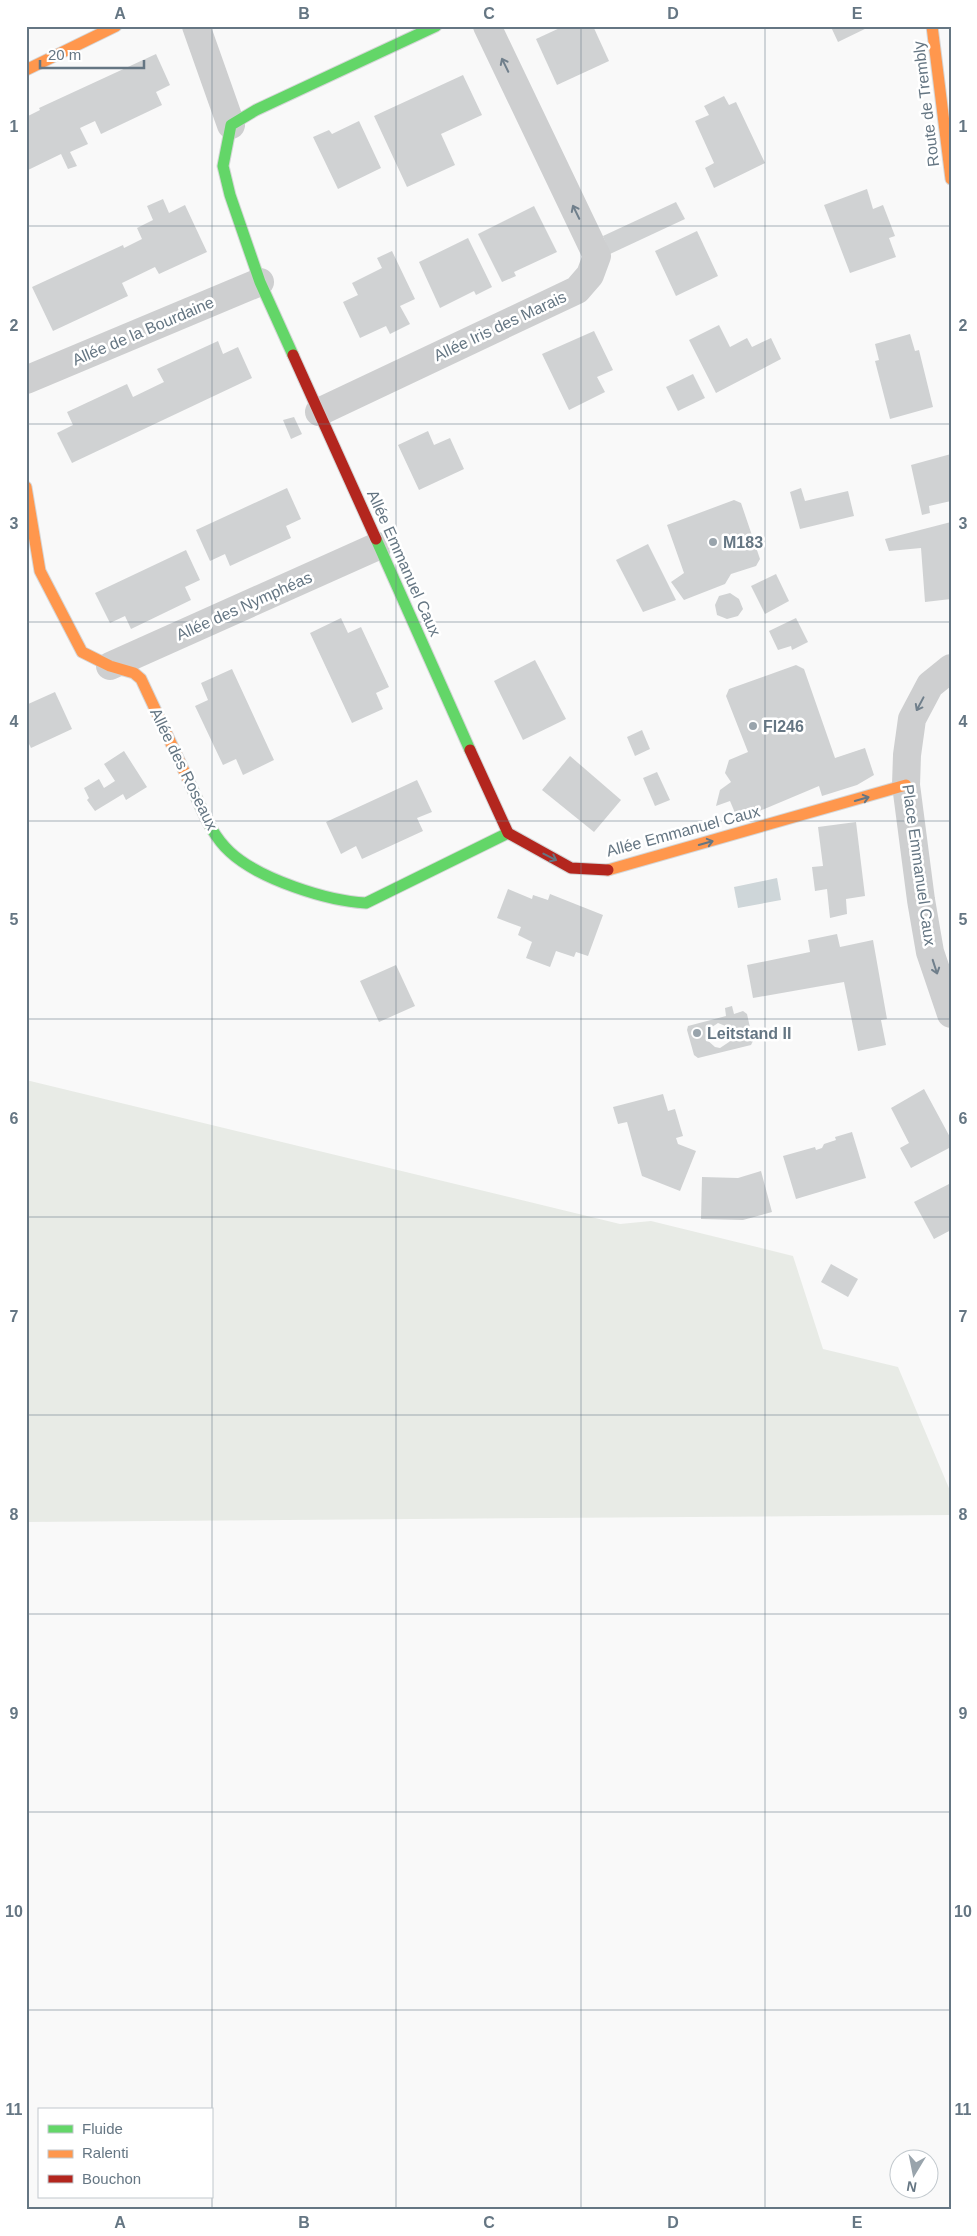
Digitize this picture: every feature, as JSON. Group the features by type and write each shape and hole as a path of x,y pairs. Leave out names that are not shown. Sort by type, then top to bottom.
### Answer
{"street":[{"path":"26,70 116,26"},
{"path":"196,26 230,125 256,110 436,26"},
{"name":"Allée Iris des Marais","path":"319,412 577,290 590,275 597,256 487,26"},
{"name":"Route de Trembly","path":"932,26 951,179"},
{"name":"Allée Emmanuel Caux","path":"230,125 222,166 260,282 508,832 571,868 609,870 906,785"},
{"name":"Allée de la Bourdaine","path":"26,380 260,282"},
{"name":"Allée des Roseaux","path":"26,487 40,571 82,652 110,666 134,673 140,679 210,829 230,852 244,862 290,885 346,902 366,903 508,832"},
{"name":"Allée des Nymphéas","path":"110,666 378,546"},
{"name":"Place Emmanuel Caux","path":"951,668 930,685 912,719 907,755 906,785 921,900 930,952 951,1014"}],"shaded area":[{"path":"777,878 781,900 738,908 734,887"},
{"path":"26,1080 620,1224 651,1221 793,1256 823,1349 898,1367 951,1493 951,1515 26,1522"}],"building":[{"path":"564,26 593,26 609,61 557,85 536,39"},
{"path":"827,26 871,26 838,42 831,27 828,29"},
{"path":"156,54 170,85 156,92 162,105 101,134 95,121 80,128 88,144 70,152 77,166 68,169 61,154 26,171 26,117 40,110 39,108"},
{"path":"463,75 482,115 441,134 455,165 407,187 374,116"},
{"path":"724,96 729,105 736,102 765,163 714,188 705,168 714,163 695,121 709,115 704,106"},
{"path":"359,121 381,168 338,189 313,137 329,130 332,134"},
{"path":"867,189 873,209 883,205 895,236 889,238 896,257 850,273 824,205"},
{"path":"163,199 169,213 185,205 207,252 159,274 155,267 122,283 128,296 53,331 32,287 123,245 124,248 142,239 137,228 153,220 147,206"},
{"path":"676,202 685,219 610,254 603,236"},
{"path":"534,206 557,252 514,272 516,276 502,282 478,234"},
{"path":"697,231 718,276 676,296 655,251"},
{"path":"468,238 492,287 476,295 474,291 440,308 419,262"},
{"path":"392,251 415,299 400,306 410,324 390,334 386,326 360,338 343,302 358,295 352,283 382,268 377,258"},
{"path":"719,325 730,347 747,338 752,347 771,338 781,359 716,393 689,340"},
{"path":"594,331 613,370 597,377 605,392 569,410 542,354"},
{"path":"910,334 915,351 919,350 933,407 890,419 875,361 879,360 875,344"},
{"path":"218,341 223,354 238,347 252,378 72,463 57,433 73,425 67,412 127,384 133,397 164,382 157,369"},
{"path":"693,374 705,398 678,411 666,387"},
{"path":"294,417 302,434 291,439 283,420"},
{"path":"428,431 434,445 450,438 464,469 419,490 398,445"},
{"path":"951,454 951,501 929,506 930,513 922,515 911,465"},
{"path":"287,488 301,519 286,526 291,538 230,566 225,554 210,561 196,530"},
{"path":"801,488 805,501 848,491 854,516 800,529 790,492"},
{"name":"M183","path":"734,500 741,503 760,559 756,566 731,574 725,584 684,600 671,582 684,573 667,525"},
{"path":"951,522 951,599 925,602 921,548 889,551 885,539"},
{"path":"648,544 676,600 643,612 616,560"},
{"path":"186,550 200,580 185,587 191,600 131,629 125,616 110,623 95,593"},
{"path":"776,574 789,601 765,614 751,586"},
{"path":"730,593 739,599 743,609 738,616 727,619 717,615 715,605 719,596"},
{"path":"341,618 348,633 361,627 389,687 376,693 383,709 352,723 310,633"},
{"path":"796,618 808,642 792,650 791,646 778,650 769,631"},
{"path":"535,660 566,719 523,740 494,681"},
{"path":"796,665 804,669 835,758 865,748 874,775 857,785 822,796 819,786 738,820 730,801 716,806 720,790 731,782 725,773 729,760 748,752 726,696 729,689"},
{"path":"232,669 274,760 243,775 236,759 223,765 195,706 208,700 201,683"},
{"path":"55,692 72,729 31,748 26,738 26,705"},
{"path":"642,730 650,749 635,756 627,737"},
{"path":"124,751 147,787 126,800 123,794 95,811 87,800 89,798 84,788 99,779 104,788 115,781 104,764"},
{"path":"570,756 621,800 594,832 542,790"},
{"path":"657,772 670,800 655,806 643,778"},
{"path":"417,780 432,812 417,818 423,831 362,859 356,846 341,854 326,822"},
{"path":"856,822 865,896 846,899 847,914 830,918 827,889 815,891 812,867 823,866 818,827"},
{"path":"508,889 532,899 533,895 548,900 550,894 603,915 588,956 576,952 574,957 556,951 550,967 526,958 532,942 518,935 521,927 497,918"},
{"path":"837,934 840,947 873,940 887,1019 881,1020 886,1045 858,1051 844,982 753,998 747,965 810,952 808,940"},
{"path":"396,965 415,1006 379,1022 360,981"},
{"name":"Leitstand II","path":"732,1006 734,1014 743,1011 747,1014 753,1041 751,1045 698,1058 694,1055 687,1030 688,1026 726,1016 725,1008","holes":["718,1023 728,1027 731,1031 729,1042 720,1048 715,1047 707,1040 709,1029"]},
{"path":"924,1089 951,1139 951,1147 911,1168 900,1148 909,1143 891,1108"},
{"path":"663,1094 668,1111 675,1109 683,1136 676,1138 678,1144 696,1151 680,1191 642,1176 627,1122 618,1124 613,1107"},
{"path":"852,1132 866,1178 796,1199 783,1156 815,1147 816,1150 822,1148 824,1144 836,1140 835,1137"},
{"path":"761,1171 772,1212 743,1220 701,1219 702,1177 738,1178"},
{"path":"951,1183 951,1230 934,1239 914,1202"},
{"path":"831,1264 858,1279 848,1297 821,1282"}],"traffic: fast":[{"path":"293,355 260,282 230,195 223,166 231,125 256,110 436,26"},
{"path":"376,539 470,750"},
{"path":"191,786 217,838 243,862 294,887 350,901 366,903 508,833"}],"traffic: slow":[{"path":"26,70 116,26"},
{"path":"932,26 951,179"},
{"path":"26,487 40,571 82,652 110,666 134,673 141,679 191,786"},
{"path":"608,870 906,785"}],"traffic: jam":[{"path":"293,355 376,539"},
{"path":"470,750 508,833 571,868 608,870"}],"place":[{"name":"M183","path":"713,542"},
{"name":"Fl246","path":"753,726"},
{"name":"Leitstand II","path":"697,1033"}]}
